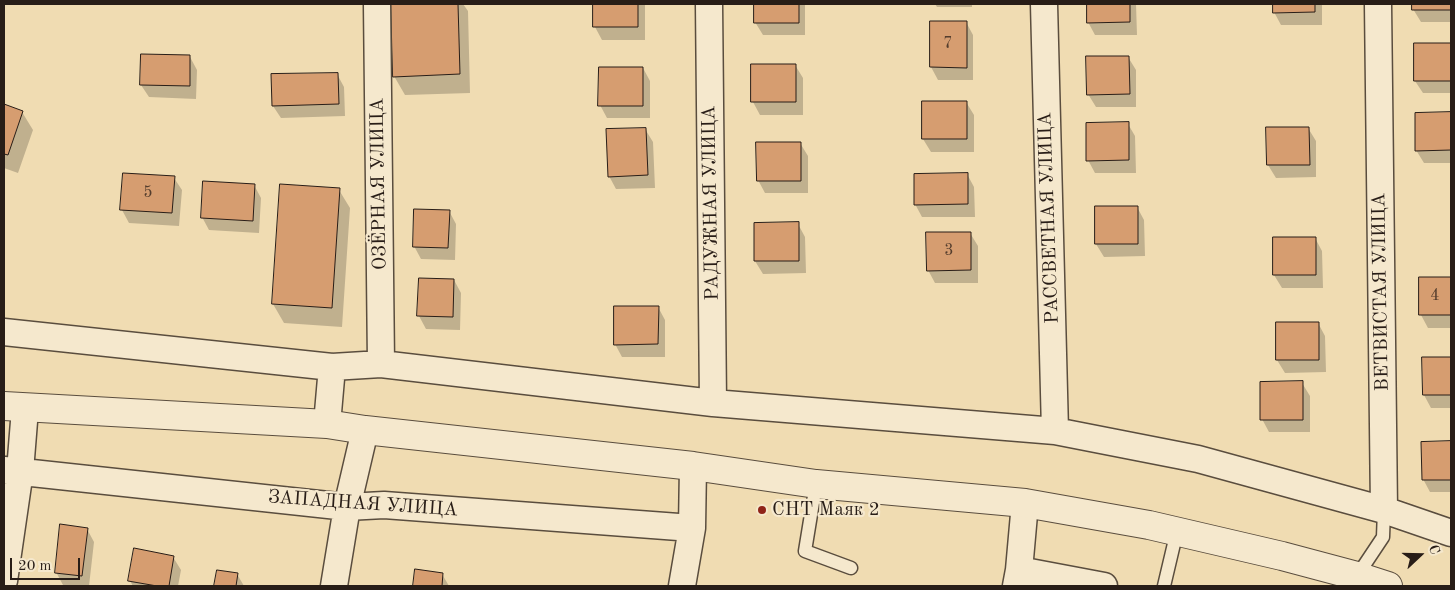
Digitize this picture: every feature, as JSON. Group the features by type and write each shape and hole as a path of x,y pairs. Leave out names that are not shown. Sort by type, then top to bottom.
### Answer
{"street":[{"name":"ОЗЁРНАЯ УЛИЦА","path":"377,4 381,364"},
{"name":"РАДУЖНАЯ УЛИЦА","path":"709,4 713,403"},
{"name":"РАССВЕТНАЯ УЛИЦА","path":"1044,4 1055,431"},
{"name":"ВЕТВИСТАЯ УЛИЦА","path":"1378,4 1384,510"},
{"path":"4,332 332,367 381,364 713,403 1055,431 1198,459 1384,510 1451,533"},
{"path":"327,424 332,367"},
{"path":"4,581 15,408 327,424 365,430 693,466 816,484 1025,503 1177,531 1282,556 1357,581 1388,586"},
{"path":"334,586 347,507 365,430"},
{"path":"682,586 692,528 693,466"},
{"name":"ЗАПАДНАЯ УЛИЦА","path":"12,471 347,507 384,505 692,528"},
{"path":"1025,503 1018,578 1104,586"}],"lane":[{"path":"816,484 805,551 851,568"},
{"path":"1357,581 1383,537 1384,510"},
{"path":"1164,586 1177,531"}],"building":[{"path":"391,4 458,4 460,74 393,77"},
{"path":"593,4 638,4 638,27 593,27"},
{"path":"754,4 799,4 799,23 754,23"},
{"path":"1087,4 1130,4 1130,22 1087,23"},
{"path":"1273,4 1315,4 1315,12 1273,13"},
{"path":"1412,4 1451,4 1451,10 1412,10"},
{"path":"930,21 967,21 967,68 930,67"},
{"path":"1414,43 1451,43 1451,81 1414,81"},
{"path":"141,54 190,55 190,86 140,85"},
{"path":"1086,56 1129,56 1130,94 1087,95"},
{"path":"751,64 796,64 796,102 751,102"},
{"path":"599,67 643,67 643,106 598,106"},
{"path":"338,73 339,104 272,106 271,74"},
{"path":"922,101 967,101 967,139 922,139"},
{"path":"4,104 23,111 8,155 4,154"},
{"path":"1451,112 1451,150 1415,151 1415,113"},
{"path":"1129,122 1129,160 1086,161 1086,123"},
{"path":"1266,127 1309,127 1310,165 1267,165"},
{"path":"646,128 648,175 608,177 606,129"},
{"path":"756,142 801,142 801,181 757,181"},
{"path":"123,173 175,176 172,213 120,210"},
{"path":"968,173 968,204 914,205 914,174"},
{"path":"203,181 255,184 253,221 201,218"},
{"path":"280,184 340,188 332,308 272,304"},
{"path":"1095,206 1138,206 1138,244 1095,244"},
{"path":"414,209 450,210 448,248 413,247"},
{"path":"799,222 799,261 754,261 754,223"},
{"path":"926,232 971,232 971,270 927,271"},
{"path":"1273,237 1316,237 1316,275 1273,275"},
{"path":"1419,277 1451,277 1451,315 1419,315"},
{"path":"419,278 454,279 453,317 417,316"},
{"path":"614,306 659,306 658,344 614,345"},
{"path":"1276,322 1319,322 1319,360 1276,360"},
{"path":"1422,357 1451,357 1451,395 1423,395"},
{"path":"1303,381 1303,420 1260,420 1260,382"},
{"path":"1451,441 1451,480 1422,480 1421,442"},
{"path":"60,524 88,528 82,576 55,573"},
{"path":"134,548 174,556 169,586 128,581"},
{"path":"415,569 443,573 442,586 413,586"},
{"path":"217,570 238,573 236,586 214,586"}],"place":[{"name":"СНТ Маяк 2","path":"762,510"}]}
